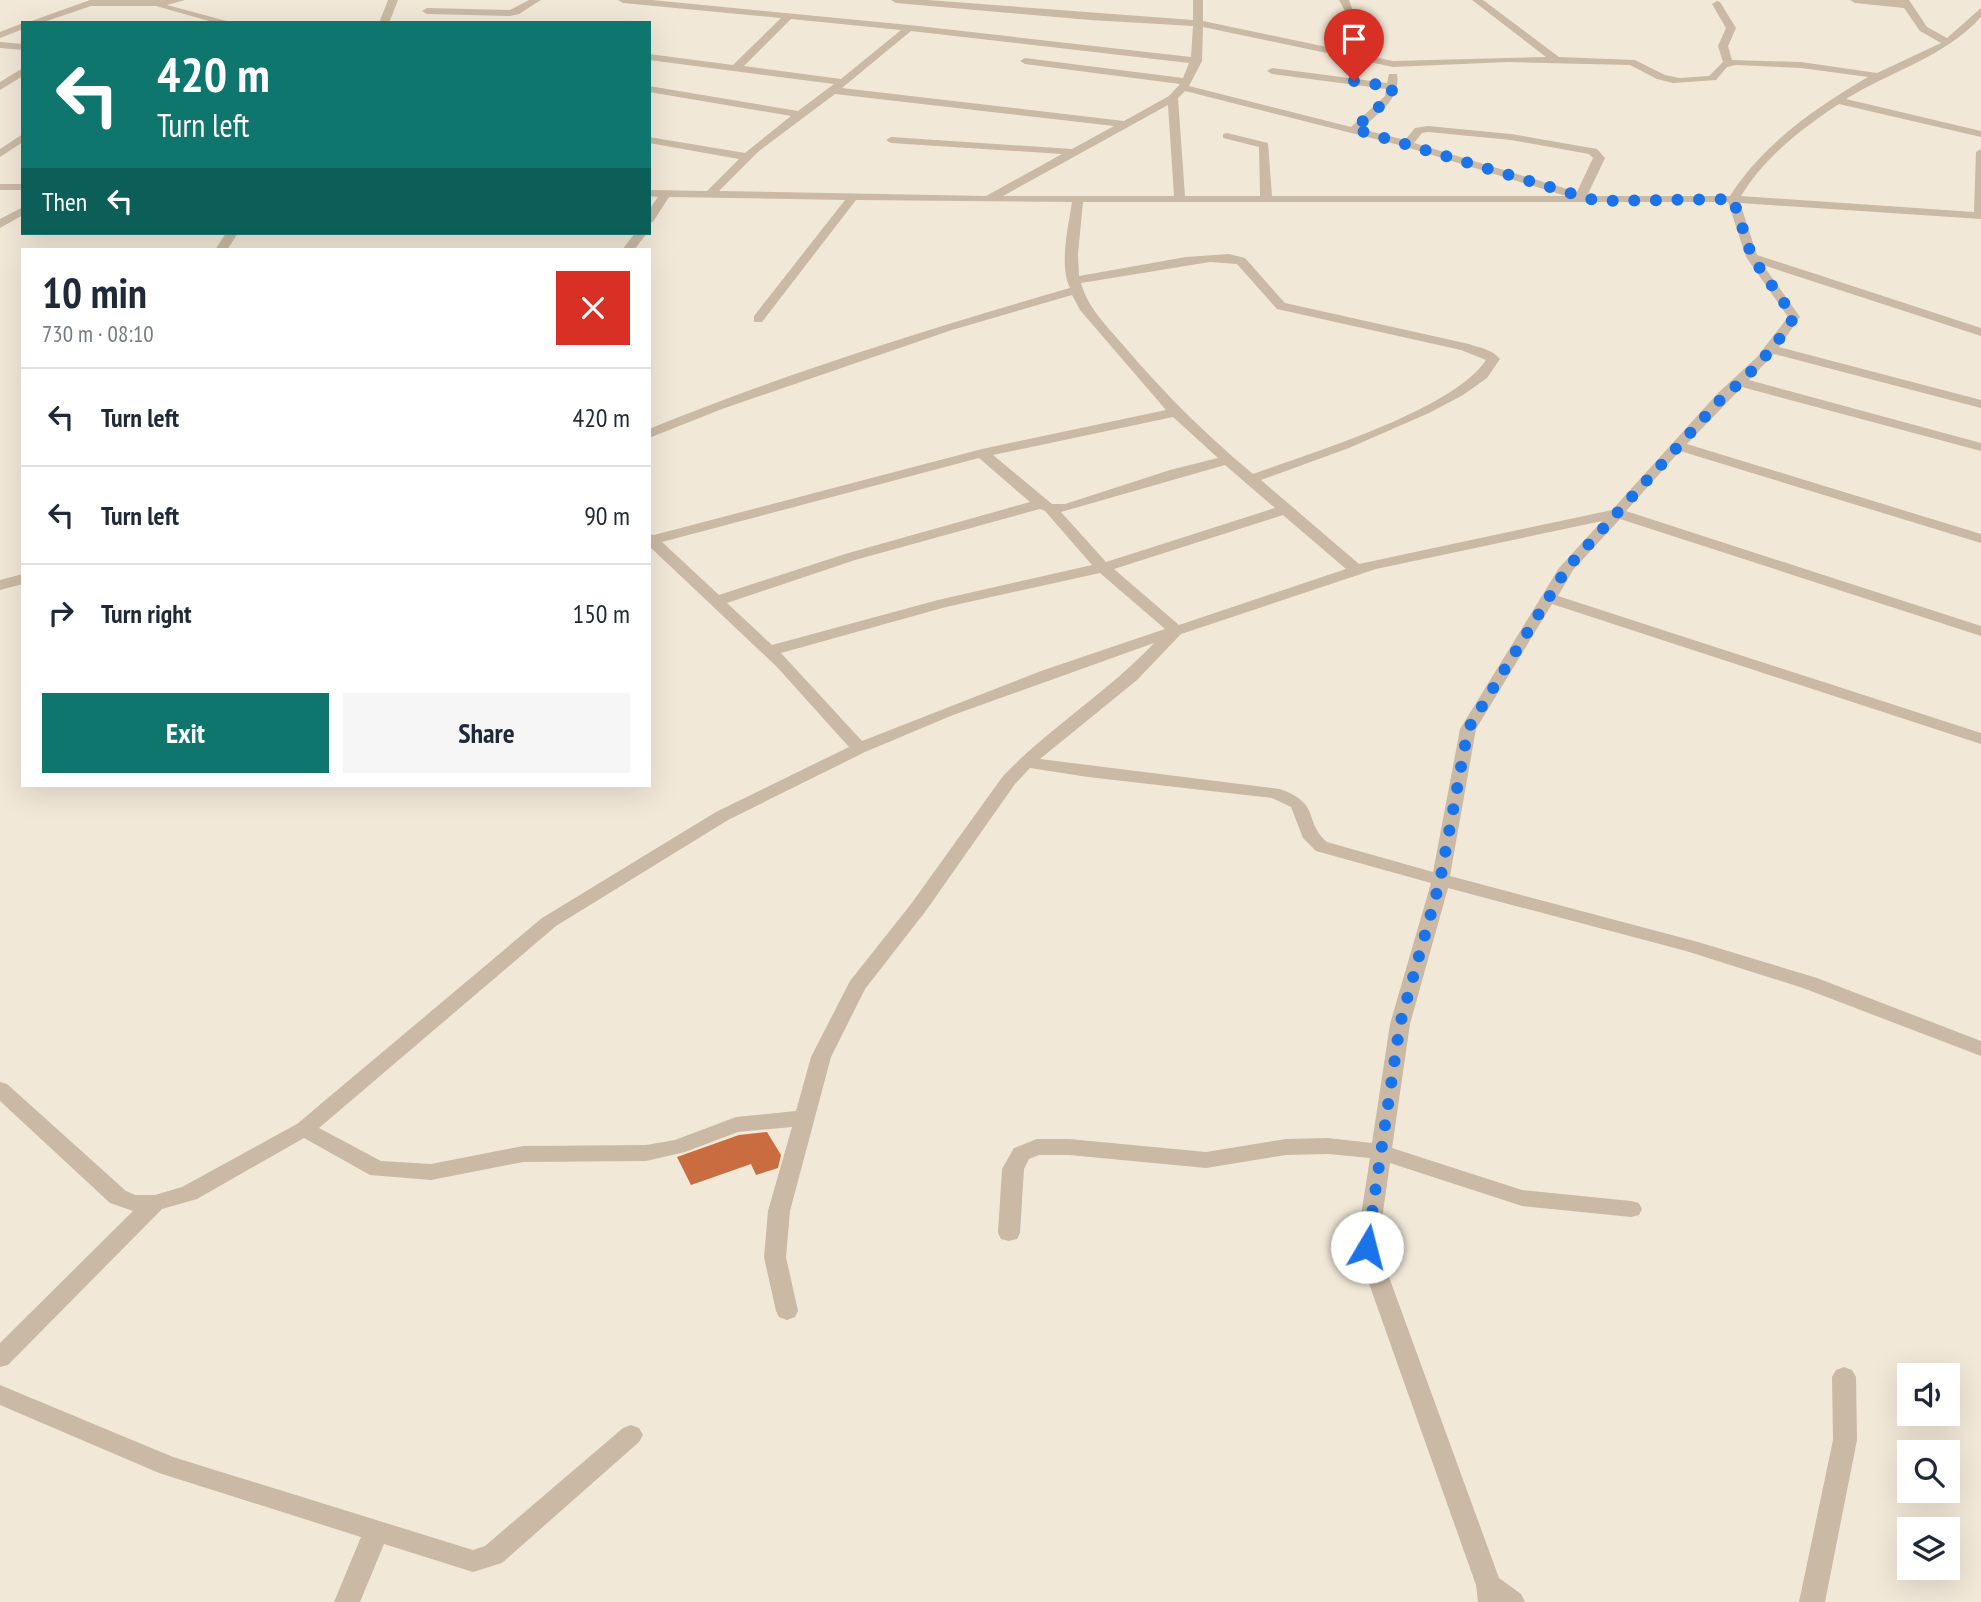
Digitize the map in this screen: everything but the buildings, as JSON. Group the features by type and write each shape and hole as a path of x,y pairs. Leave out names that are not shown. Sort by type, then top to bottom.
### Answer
{"street":[{"path":"157,5 180,0"},
{"path":"385,21 393,0"},
{"path":"427,11 510,13 536,0"},
{"path":"623,0 909,28 1197,61"},
{"path":"741,12 755,0"},
{"path":"896,0 1090,17 1198,23 1393,64 1556,60 1637,62 1658,76 1674,80 1712,78 1728,62 1801,65 1879,76"},
{"path":"988,199 1173,98 1186,85 1197,61 1198,0"},
{"path":"1344,0 1353,18"},
{"path":"1477,0 1556,60"},
{"path":"1855,0 1905,3 1923,29 1947,42"},
{"path":"36,21 75,6 107,1 157,5 221,21"},
{"path":"1717,4 1731,28 1723,46 1728,62"},
{"path":"1512,1602 1490,1594 1367,1247 1400,1024 1440,881 1468,729 1567,568 1770,349 1794,317 1752,257 1733,199 1745,178 1793,132 1879,76 1911,62 1959,35 1981,11"},
{"path":"735,69 789,16"},
{"path":"0,35 21,27"},
{"path":"709,194 725,176 799,114 880,56 909,28"},
{"path":"0,45 21,47"},
{"path":"651,57 843,82"},
{"path":"1026,61 1186,85 1354,129 1597,201"},
{"path":"1354,129 1390,97 1393,64"},
{"path":"1272,71 1393,87"},
{"path":"0,87 21,72"},
{"path":"651,89 799,114"},
{"path":"831,90 1126,124"},
{"path":"1173,98 1180,199"},
{"path":"1840,101 1981,134"},
{"path":"1407,144 1419,130 1428,129 1511,137 1593,151 1599,158 1581,196"},
{"path":"1227,136 1264,145 1266,200"},
{"path":"0,154 21,138"},
{"path":"651,140 748,157"},
{"path":"891,140 1074,152"},
{"path":"651,193 988,199 1733,199 1980,216 1981,152"},
{"path":"0,187 21,187"},
{"path":"651,217 667,193"},
{"path":"758,319 852,198"},
{"path":"1078,199 1073,286 1084,307 1176,412 1357,570"},
{"path":"0,224 21,210"},
{"path":"651,433 717,406 1073,286 1211,257 1235,257 1241,261 1282,306 1464,347 1487,354 1493,359 1492,366 1476,381 1416,415 1371,436 1251,479"},
{"path":"1752,257 1981,332"},
{"path":"1770,349 1981,404"},
{"path":"1740,382 1981,447"},
{"path":"651,539 982,453 1176,412"},
{"path":"1678,446 1981,538"},
{"path":"982,453 1045,506 1105,567 1176,630"},
{"path":"717,601 850,557 1045,506 1066,508 1175,473 1229,460"},
{"path":"770,651 943,603 1105,567 1286,509"},
{"path":"0,1088 118,1197 134,1203 155,1203 189,1193 304,1129 549,922 722,816 859,748 1022,683 1357,570 1424,552 1617,513 1981,631"},
{"path":"651,540 770,651 859,748"},
{"path":"0,585 21,580"},
{"path":"1549,598 1981,739"},
{"path":"786,1311 775,1257 779,1211 821,1057 857,986 918,908 1009,780 1027,762 1131,677 1176,630"},
{"path":"1027,762 1292,797 1301,805 1312,837 1319,845 1335,852 1691,946 1810,983 1981,1049"},
{"path":"304,1129 377,1169 431,1172 523,1154 646,1153 678,1147 736,1125 804,1112"},
{"path":"1009,1233 1013,1169 1021,1154 1037,1147 1069,1147 1206,1160 1309,1145 1381,1152 1522,1198 1630,1209"},
{"path":"0,1358 155,1203"},
{"path":"1812,1602 1845,1440 1844,1377"},
{"path":"0,1395 168,1466 473,1561 493,1555 631,1435"},
{"path":"347,1602 376,1532"}],"route":[{"path":"1354,81 1393,87 1393,91 1390,97 1354,129 1597,201 1733,199 1752,257 1794,317 1786,331 1740,382 1723,397 1567,568 1468,729 1440,881 1400,1024 1367,1247"}]}
